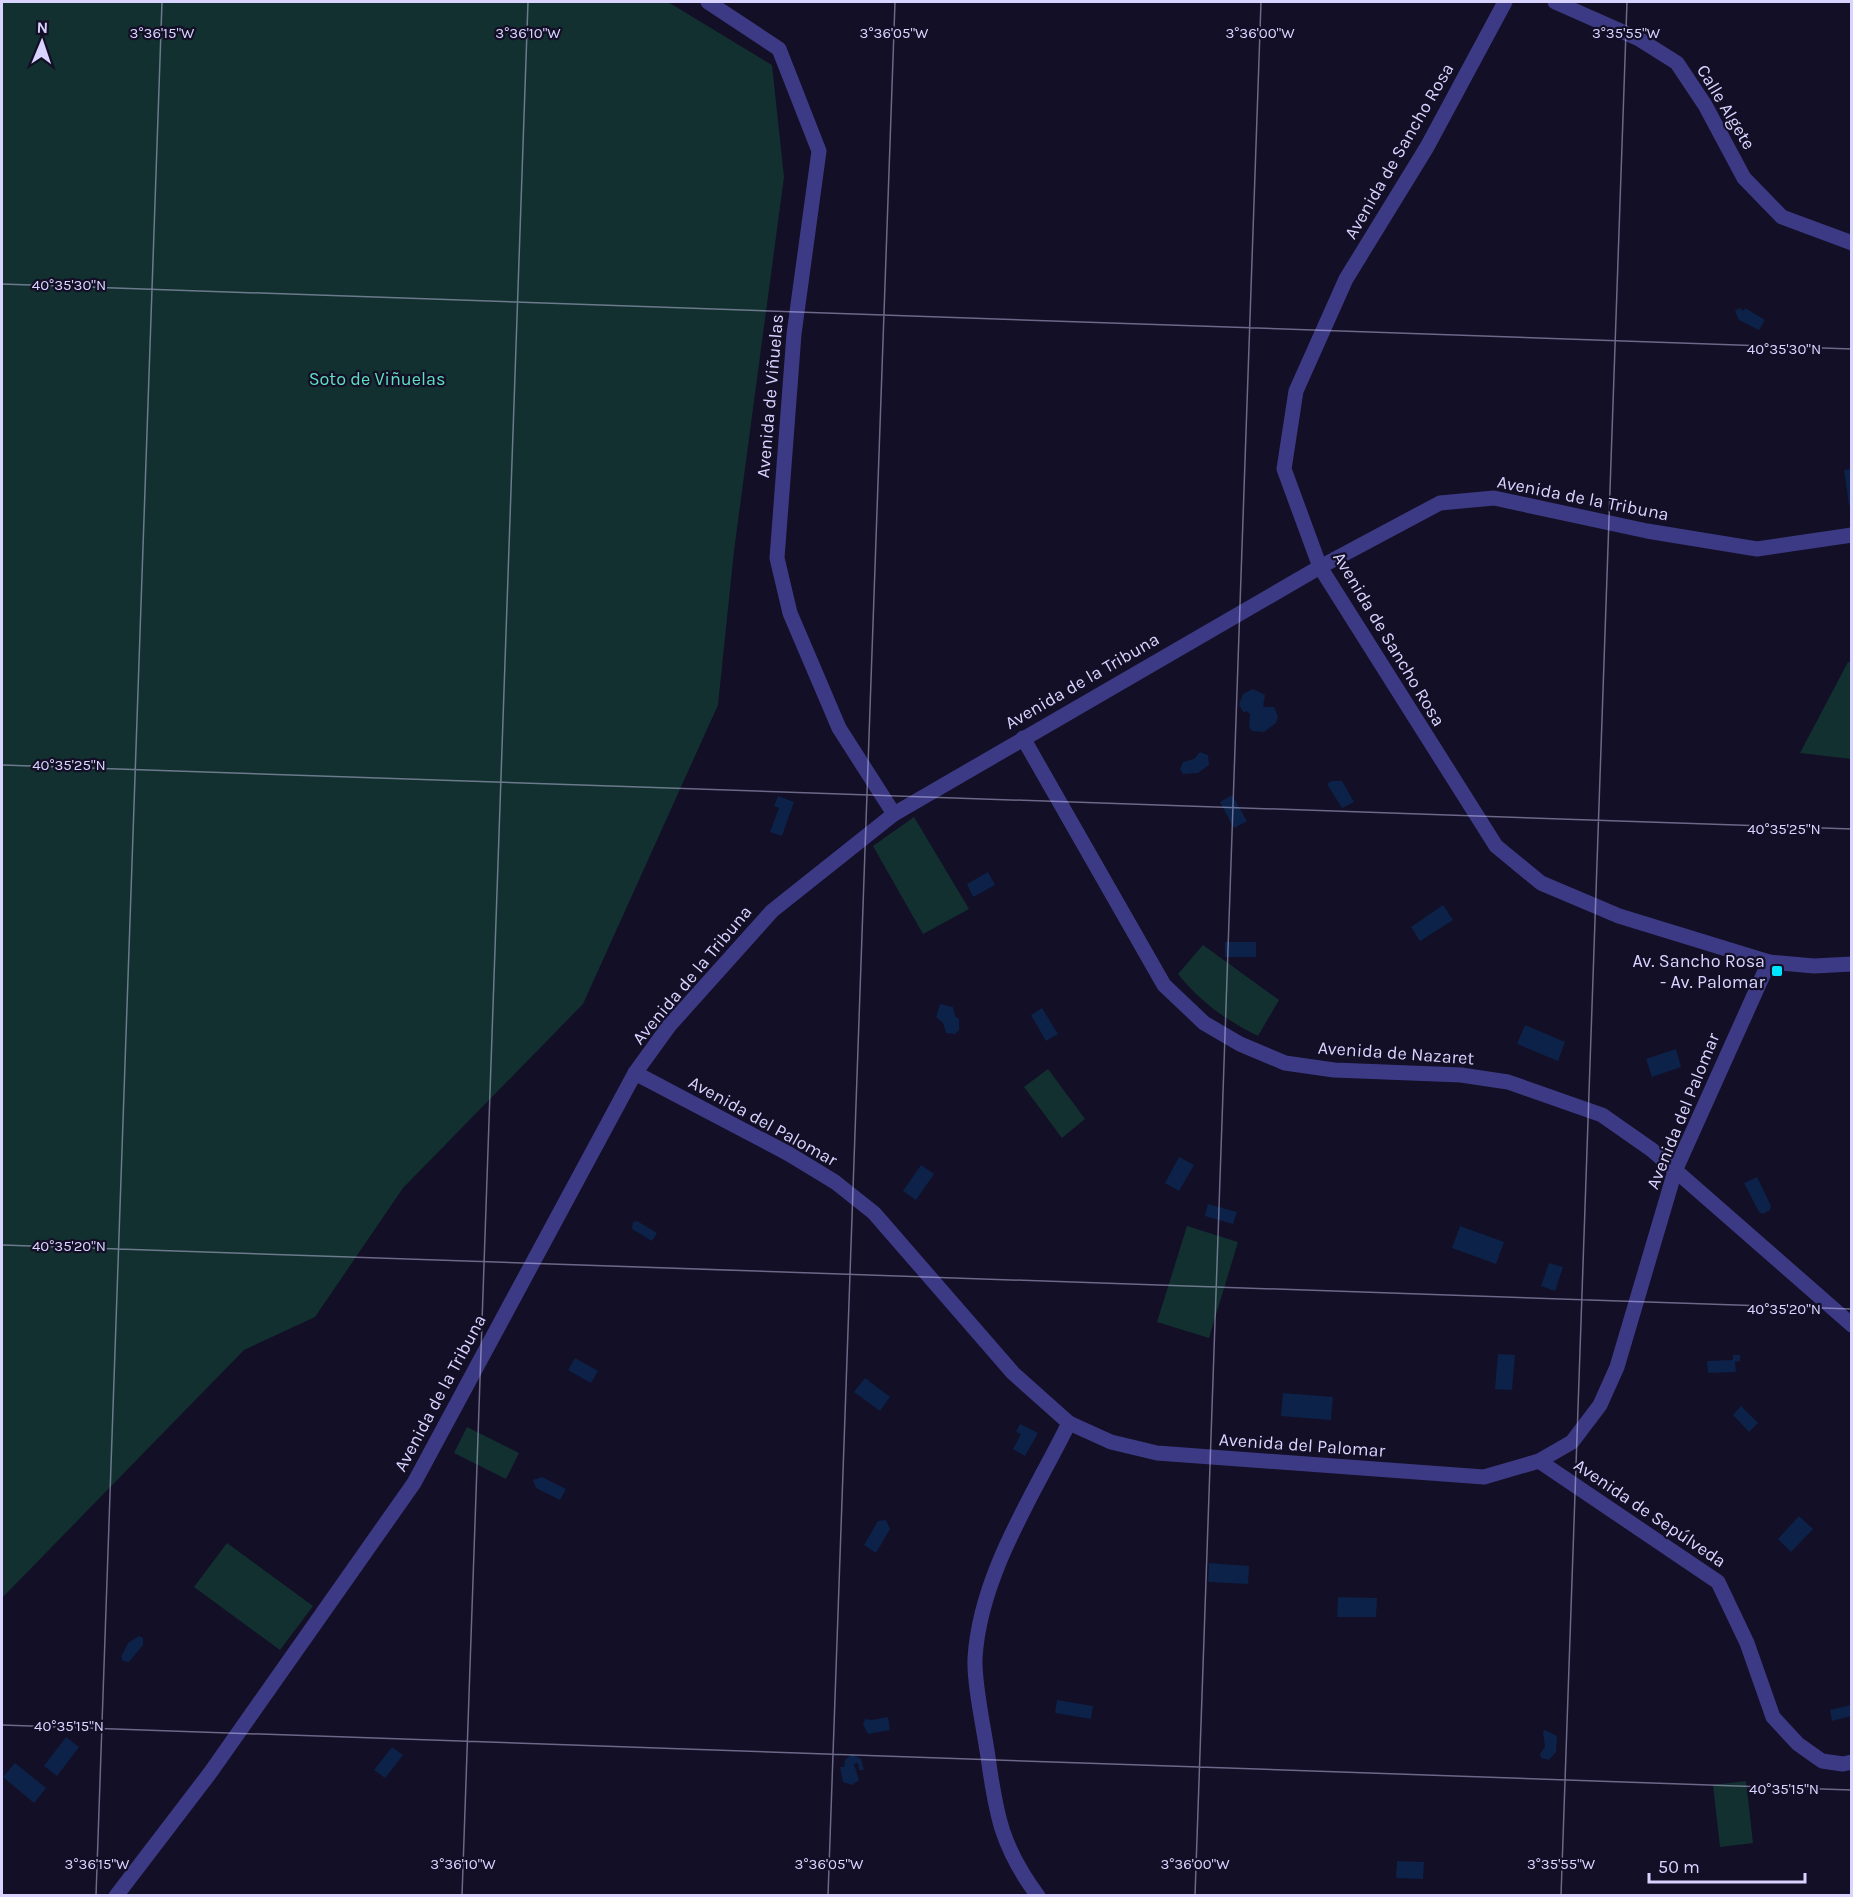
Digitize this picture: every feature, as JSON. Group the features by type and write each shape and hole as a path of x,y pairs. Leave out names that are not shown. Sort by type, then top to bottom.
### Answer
{"street":[{"name":"Avenida de Viñuelas","path":"708,2 778,49 819,151 794,334 777,558 790,613 839,728 894,814"},
{"name":"Avenida de Sancho Rosa","path":"1506,2 1427,147 1346,279 1296,391 1284,469 1320,567 1496,846 1541,883 1619,916 1769,962 1814,966 1851,964"},
{"name":"Calle Algete","path":"1555,2 1639,39 1677,63 1705,105 1744,178 1782,217 1851,243"},
{"name":"Avenida de la Tribuna","path":"116,1896 210,1773 414,1484 635,1073 669,1026 772,911 894,814 1320,567 1440,503 1494,498 1647,531 1757,549 1851,535"},
{"name":"Avenida de Nazaret","path":"1023,738 1164,985 1204,1023 1240,1044 1285,1063 1334,1070 1461,1075 1508,1082 1602,1114 1652,1150 1851,1325"},
{"name":"Avenida del Palomar","path":"635,1073 789,1154 835,1182 874,1213 1013,1373 1069,1423 1111,1442 1157,1453 1484,1477 1539,1461 1572,1442 1604,1396 1617,1367 1675,1171 1769,962"},
{"path":"1038,1896 1009,1854 996,1812 975,1659 982,1614 993,1576 1069,1423"},
{"name":"Avenida de Sepúlveda","path":"1539,1461 1718,1582 1747,1643 1773,1717 1798,1744 1822,1761 1842,1764 1851,1762"}],"green space":[{"name":"Soto de Viñuelas","path":"2,2 668,2 772,65 784,177 734,551 718,705 583,1004 403,1188 315,1317 244,1350 2,1598"},
{"path":"1848,662 1852,663 1851,759 1800,753"},
{"path":"914,817 969,909 923,934 873,846"},
{"path":"1203,945 1279,1000 1258,1036 1235,1024 1214,1009 1178,974"},
{"path":"1048,1069 1085,1119 1062,1138 1024,1087"},
{"path":"1187,1226 1238,1242 1209,1338 1157,1322"},
{"path":"467,1427 519,1453 506,1479 454,1453"},
{"path":"227,1543 313,1606 280,1650 194,1587"},
{"path":"1746,1781 1753,1843 1720,1847 1713,1785"}],"water":[{"path":"1739,308 1744,311 1745,308 1765,320 1759,330 1739,320 1735,311"},
{"path":"1851,469 1851,505 1849,505 1844,470"},
{"path":"1253,689 1265,695 1263,707 1274,707 1278,717 1276,723 1264,732 1252,731 1249,727 1250,714 1246,711 1244,713 1239,705 1243,694"},
{"path":"1200,752 1208,755 1209,765 1198,773 1183,774 1180,769 1183,762 1194,759"},
{"path":"1332,781 1342,781 1354,802 1342,808 1327,784"},
{"path":"1232,795 1247,821 1234,828 1220,802"},
{"path":"778,796 794,802 782,836 770,832 779,808 774,806"},
{"path":"988,872 995,885 973,897 967,884"},
{"path":"1443,905 1453,920 1420,941 1411,927"},
{"path":"1225,942 1256,942 1256,957 1225,957"},
{"path":"940,1004 953,1007 955,1016 959,1019 959,1030 955,1034 946,1033 943,1023 936,1017"},
{"path":"1042,1008 1058,1034 1046,1041 1031,1015"},
{"path":"1525,1025 1565,1042 1558,1061 1517,1044"},
{"path":"1676,1049 1681,1067 1652,1077 1646,1059"},
{"path":"1179,1157 1194,1165 1179,1191 1165,1183"},
{"path":"921,1165 934,1174 916,1200 903,1191"},
{"path":"1757,1177 1771,1206 1770,1210 1763,1214 1759,1212 1744,1183"},
{"path":"1208,1204 1237,1212 1233,1224 1205,1216"},
{"path":"637,1221 657,1233 652,1241 632,1229 633,1222"},
{"path":"1460,1226 1504,1242 1496,1264 1452,1248"},
{"path":"1549,1263 1563,1267 1555,1291 1541,1286"},
{"path":"1498,1354 1515,1355 1512,1390 1495,1389"},
{"path":"1733,1355 1740,1355 1740,1361 1735,1362 1736,1372 1708,1373 1707,1361 1733,1360"},
{"path":"575,1358 598,1371 591,1383 568,1370"},
{"path":"865,1378 890,1397 880,1411 854,1392"},
{"path":"1283,1393 1333,1397 1331,1420 1281,1416"},
{"path":"1741,1406 1758,1423 1749,1432 1733,1415"},
{"path":"1020,1424 1038,1433 1025,1456 1013,1449 1021,1434 1016,1432"},
{"path":"542,1477 566,1489 560,1500 536,1488 533,1480"},
{"path":"1799,1516 1813,1529 1791,1552 1778,1539"},
{"path":"886,1520 890,1529 876,1553 864,1545 878,1521"},
{"path":"1209,1563 1249,1566 1248,1584 1208,1582"},
{"path":"1338,1597 1377,1598 1376,1617 1337,1617"},
{"path":"139,1636 143,1638 143,1645 129,1662 123,1661 121,1657 128,1643"},
{"path":"1057,1700 1093,1706 1091,1719 1055,1713"},
{"path":"1851,1705 1851,1716 1832,1721 1830,1710"},
{"path":"888,1717 890,1730 868,1734 863,1724 865,1719"},
{"path":"1545,1730 1557,1736 1556,1752 1549,1760 1541,1758 1540,1754 1545,1747 1543,1732"},
{"path":"66,1737 79,1747 57,1776 44,1766"},
{"path":"392,1747 403,1755 385,1778 374,1770"},
{"path":"852,1754 861,1759 864,1770 859,1770 858,1763 854,1764 859,1780 852,1785 843,1782 840,1767 844,1767 845,1760"},
{"path":"15,1763 46,1788 34,1803 3,1777"},
{"path":"1397,1861 1424,1862 1423,1879 1396,1878"}],"place":[{"name":"Av. Sancho Rosa - Av. Palomar","path":"1777,971"}]}
